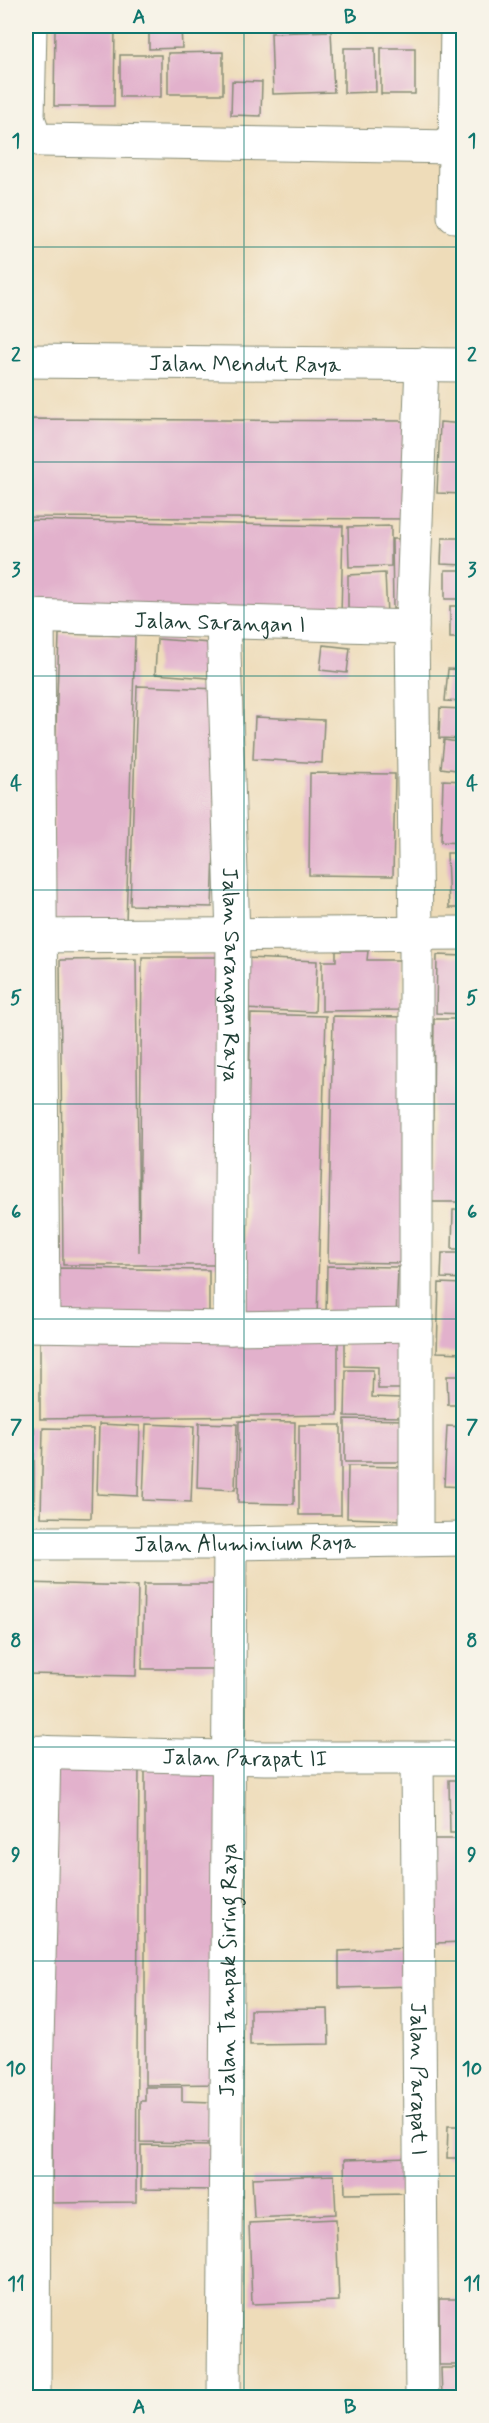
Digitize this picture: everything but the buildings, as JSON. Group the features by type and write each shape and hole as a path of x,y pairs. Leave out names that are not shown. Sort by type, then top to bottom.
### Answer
{"street":[{"path":"30,26 28,118 34,135 41,140 455,147"},
{"path":"454,216 458,26"},
{"name":"Jalan Mendut Raya","path":"26,361 464,365"},
{"path":"416,1539 416,933 412,627 422,364"},
{"path":"32,616 34,1325 230,1328 416,1325"},
{"name":"Jalan Sarangan I","path":"32,616 412,627"},
{"name":"Jalan Sarangan Raya","path":"223,621 232,936 230,1328"},
{"path":"33,936 464,933"},
{"name":"Jalan Aluminium Raya","path":"26,1542 230,1543 464,1539"},
{"name":"Jalan Tampak Siring Raya","path":"224,2397 230,1543"},
{"path":"34,2397 30,2126 35,1752"},
{"name":"Jalan Parapat II","path":"35,1752 230,1757 464,1758"},
{"name":"Jalan Parapat I","path":"417,1759 422,2397"}]}
